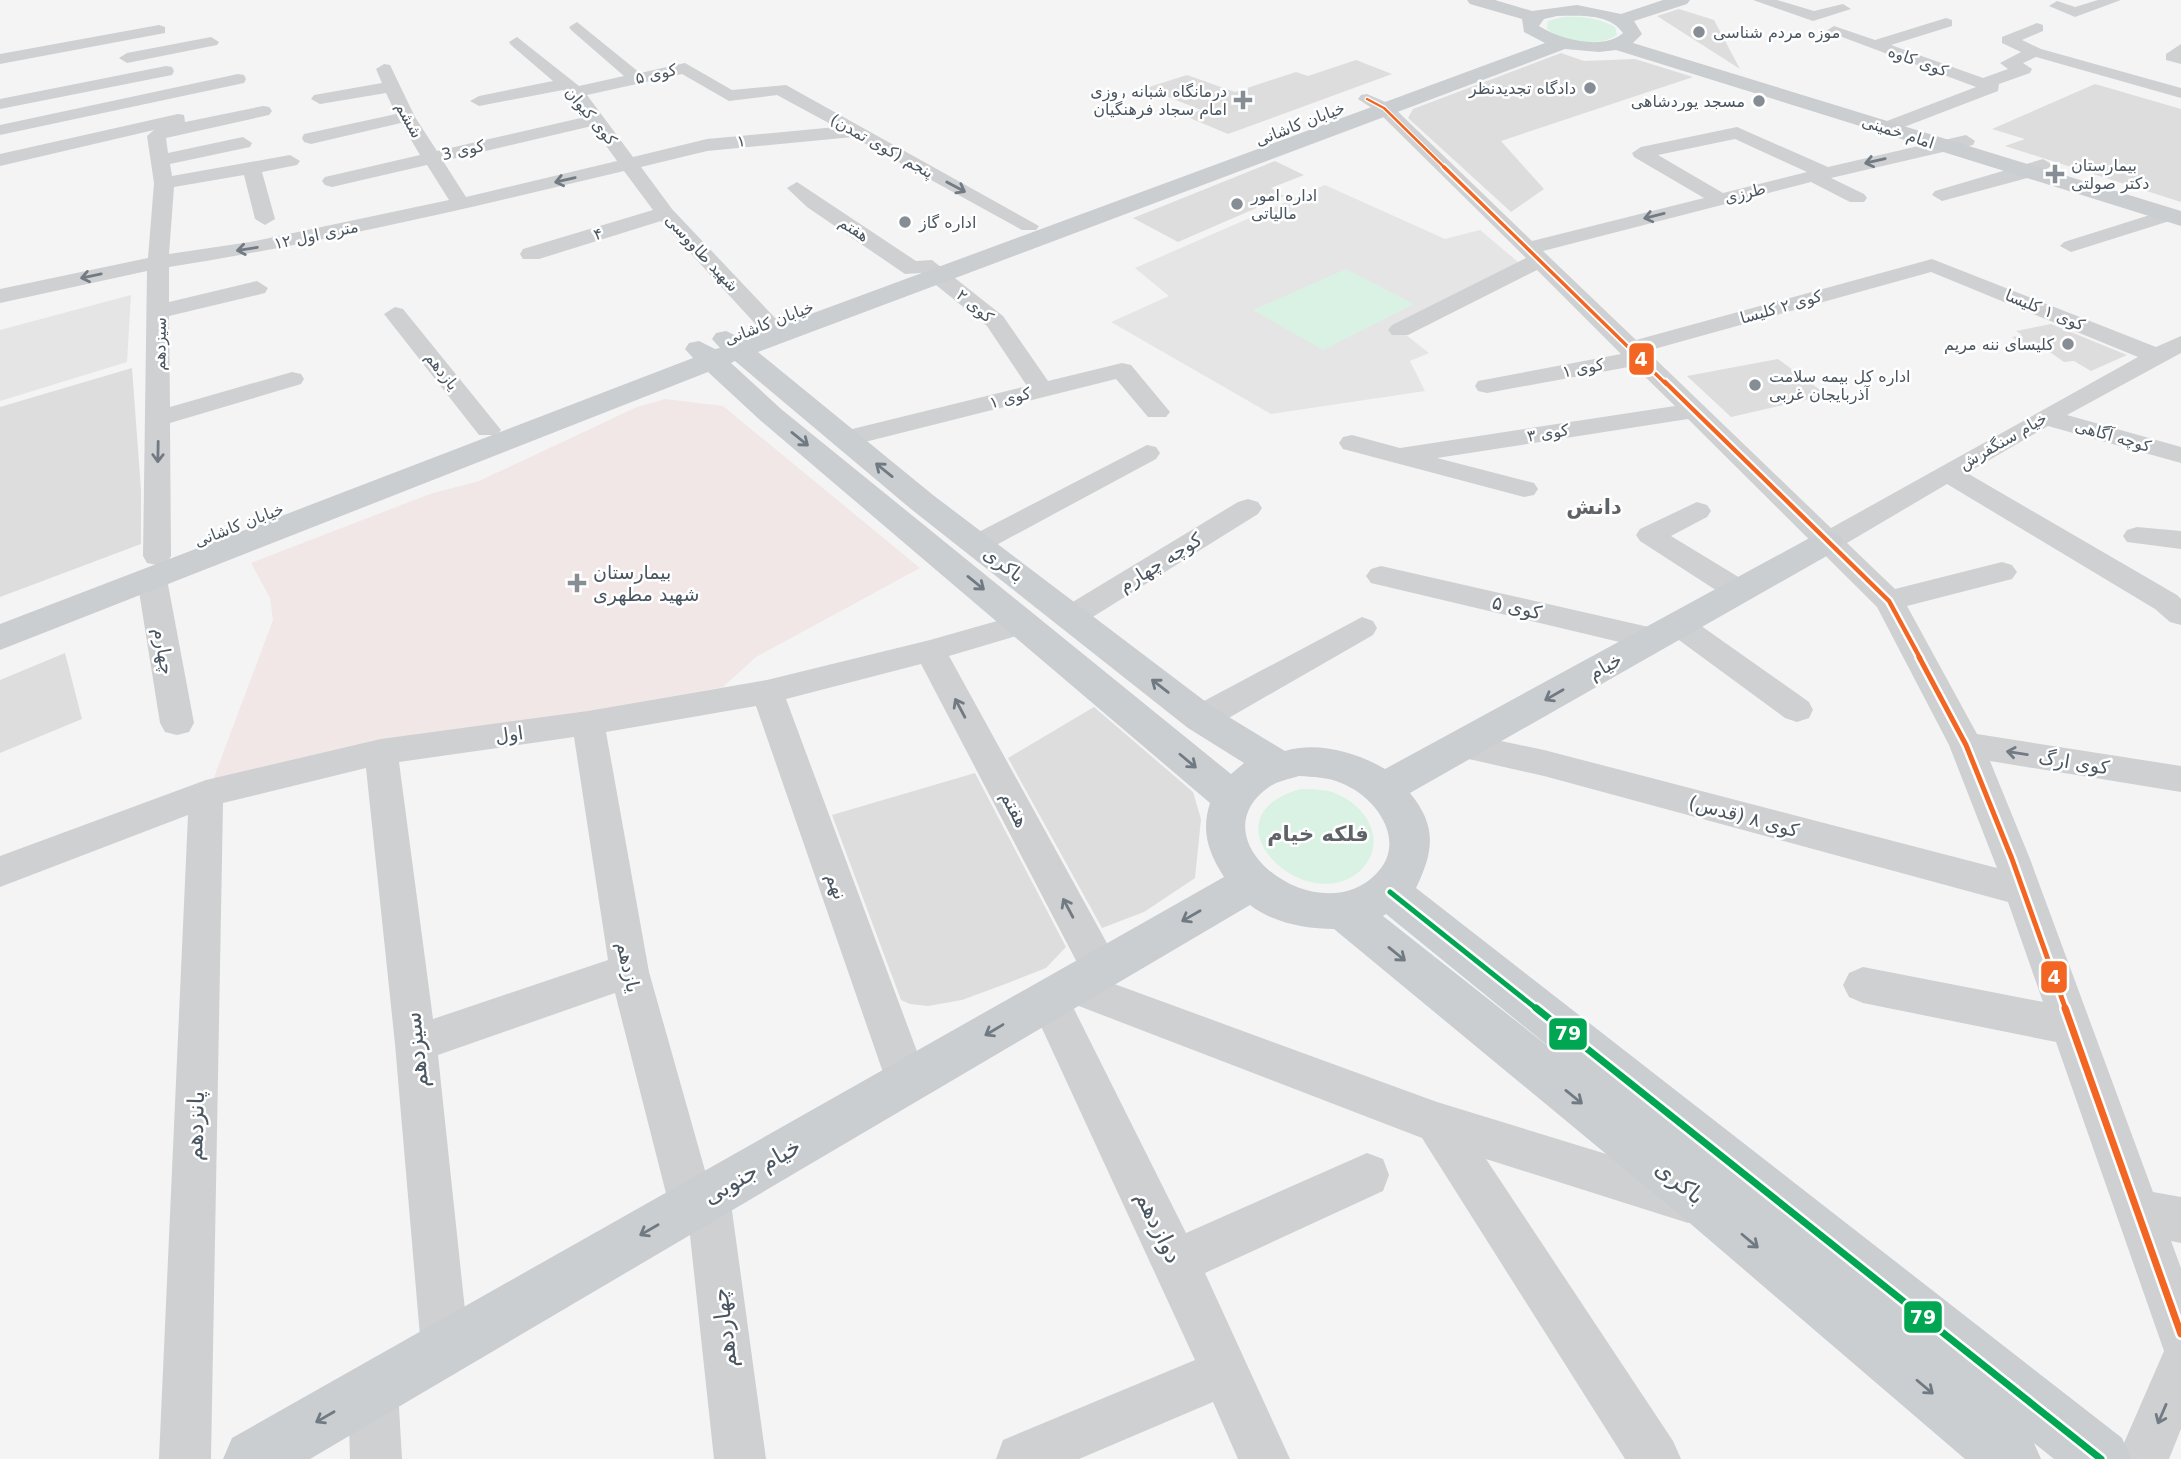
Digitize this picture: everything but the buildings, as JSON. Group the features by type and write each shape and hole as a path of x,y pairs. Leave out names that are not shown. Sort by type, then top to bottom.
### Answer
{"main road":[{"path":"1476,0 1539,22 1568,11 1618,30"},
{"path":"1498,0 1539,22 1563,43"},
{"path":"1618,30 1647,0"},
{"path":"925,270 1375,103 1563,43 1591,46 1681,0"},
{"name":"خیابان کاشانی","path":"0,638 154,568 488,430 775,329 1028,226 1375,103 1539,22"},
{"name":"امام خمینی","path":"1618,30 1894,124 1966,141 2035,169"},
{"name":"امام خمینی","path":"1894,124 1940,146 2035,169 2177,214"},
{"name":"خیابان کاشانی","path":"0,616 154,568 580,412 720,349"},
{"name":"باکری","path":"720,349 771,415 909,509 977,544 1201,718 1277,765"},
{"name":"باکری","path":"720,349 845,439 909,509 1025,623 1231,797"},
{"path":"580,412 662,393 696,390 724,392 771,415"},
{"name":"خیام","path":"1383,789 1827,542"},
{"path":"1299,761 1332,765 1364,776 1383,789 1397,804 1409,826 1412,850 1405,873 1390,892 1369,904 1344,911 1318,911 1293,906 1269,896 1251,883 1236,867 1227,849 1223,831 1224,813 1231,797 1258,772 1277,765 1299,761"},
{"name":"خیام جنوبی","path":"253,1459 1251,883"},
{"path":"1390,892 2101,1459"},
{"name":"باکری","path":"1344,911 1710,1207 2011,1459"}],"street":[{"path":"1761,0 1813,16 1843,9"},
{"path":"2074,0 2095,6"},
{"path":"2057,6 2075,12 2113,0"},
{"name":"کوی کاوه","path":"1875,46 1946,23"},
{"path":"0,59 182,25"},
{"path":"577,27 637,79"},
{"path":"2037,29 2008,40 2035,52 2181,93"},
{"path":"1834,31 1875,46"},
{"path":"110,61 211,42"},
{"name":"کوی کیوان","path":"517,42 570,88 631,164"},
{"name":"کوی کاوه","path":"1875,46 1988,86"},
{"path":"2181,49 2172,57 2181,59"},
{"path":"1894,124 2024,69 2008,63 2035,52"},
{"path":"0,160 189,116 147,54"},
{"path":"0,104 186,67"},
{"name":"ششم","path":"384,68 406,117 461,204"},
{"name":"کوی ۵","path":"480,101 637,79 685,68 730,96"},
{"path":"62,70 88,140"},
{"path":"0,130 238,79"},
{"path":"320,99 392,87"},
{"name":"پنجم (کوی تمدن)","path":"730,96 780,89 1028,226"},
{"path":"1375,103 1889,601 1966,745 2023,891 2070,1026 2160,1216 2181,1334"},
{"name":"سیزدهم","path":"154,568 159,418 158,261 164,183 156,136 265,105 189,116"},
{"path":"311,138 406,117"},
{"name":"کوی 3","path":"332,181 594,120"},
{"name":"۱","path":"631,164 707,145 853,131"},
{"path":"1720,200 1641,153 1737,133 1820,174 1857,198"},
{"name":"طرزی","path":"1400,330 1531,255 1720,200 1966,141"},
{"path":"160,160 243,143"},
{"path":"164,183 290,161"},
{"name":"۱۲ متری اول","path":"0,296 158,261 250,248 461,204 631,164"},
{"name":"شهید طاووسی","path":"631,164 665,213 775,329"},
{"path":"252,169 265,219"},
{"path":"1942,195 2035,169"},
{"name":"هفتم","path":"797,188 814,203 925,270"},
{"name":"۴","path":"531,254 665,213"},
{"path":"2071,246 2177,214"},
{"name":"کوی ۲ کلیسا","path":"1634,354 1932,265"},
{"name":"کوی ۱ کلیسا","path":"1932,265 2158,356"},
{"name":"کوی ۲","path":"925,270 995,321 1042,390"},
{"path":"160,311 257,288"},
{"name":"یازدهم","path":"395,314 488,430"},
{"name":"خیام سنگفرش","path":"1827,542 2045,416 2181,343"},
{"name":"کوی ۱","path":"1487,386 1634,354"},
{"name":"کوی ۱","path":"845,439 1122,370 1157,412"},
{"path":"159,418 292,379"},
{"name":"کوی ۳","path":"1403,455 1693,411"},
{"name":"کوچه آگاهی","path":"2045,416 2181,455"},
{"path":"1353,443 1524,489"},
{"path":"977,544 1147,453"},
{"path":"1947,473 2142,588 2181,615"},
{"name":"کوچه چهارم","path":"1072,616 1248,508"},
{"path":"1697,511 1650,535 1739,591"},
{"path":"2137,536 2181,540"},
{"name":"چهارم","path":"154,568 177,723"},
{"path":"1889,601 2002,572"},
{"name":"کوی ۵","path":"1381,576 1666,632"},
{"name":"اول","path":"0,872 206,794 381,752 588,723 767,692 930,651 1025,623"},
{"path":"1201,718 1362,628"},
{"path":"1666,632 1797,710"},
{"name":"هفتم","path":"930,651 1073,984"},
{"name":"نهم","path":"767,692 907,1081"},
{"name":"یازدهم","path":"588,723 629,972 700,1201"},
{"name":"کوی ارگ","path":"1966,745 2181,779"},
{"name":"کوی ۸ (قدس)","path":"1463,746 1544,763 2023,891"},
{"name":"سیزدهم","path":"381,752 416,1044 445,1348"},
{"name":"پانزدهم","path":"185,1459 206,794"},
{"path":"416,1044 589,983 629,972"},
{"path":"1073,984 1437,1123 1710,1207"},
{"name":"دوازدهم","path":"1073,984 1176,1262 1264,1459"},
{"path":"1863,985 2070,1026"},
{"path":"1437,1123 1655,1459"},
{"path":"1176,1262 1367,1175"},
{"name":"چهاردهم","path":"700,1201 740,1459"},
{"path":"2143,1459 2181,1369"},
{"path":"1021,1458 1225,1372"},
{"path":"373,1390 376,1459"}],"shaded area":[{"path":"1325,185 1445,239 1480,230 1524,267 1401,331 1429,353 1410,361 1425,391 1271,414 1111,322 1169,296 1135,268"},
{"path":"131,295 127,362 0,401 0,330"},
{"name":"بیمارستان شهید مطهری","path":"665,399 723,406 920,568 756,657 723,687 213,780 273,620 270,598 251,563 430,494 479,481 637,407"}],"green space":[{"path":"1563,17 1583,17 1603,22 1615,27 1617,35 1591,42 1562,38 1547,29 1548,21"},
{"path":"1346,269 1414,304 1323,350 1253,310"},
{"path":"1301,789 1324,790 1337,794 1358,808 1365,817 1371,827 1373,849 1361,870 1339,882 1314,883 1291,874 1272,859 1260,840 1259,821 1272,803"}],"transit line":[{"name":"4","path":"1367,99 1384,108 1889,601 1966,745 2012,859 2181,1334"},
{"name":"79","path":"1390,892 2101,1459"}],"place":[{"name":"موزه مردم شناسی","path":"1699,32"},
{"name":"دادگاه تجدیدنظر","path":"1590,88"},
{"name":"درمانگاه شبانه روزی امام سجاد فرهنگیان","path":"1243,100"},
{"name":"مسجد یوردشاهی","path":"1759,101"},
{"name":"بیمارستان دکتر صولتی","path":"2055,174"},
{"name":"اداره امور مالیاتی","path":"1237,204"},
{"name":"اداره گاز","path":"905,222"},
{"name":"کلیسای ننه مریم","path":"2068,344"},
{"name":"اداره کل بیمه سلامت آذربایجان غربی","path":"1755,385"},
{"name":"بیمارستان شهید مطهری","path":"577,583"}],"district":[{"name":"دانش","path":"1594,507"},
{"name":"فلکه خیام","path":"1318,834"}]}
